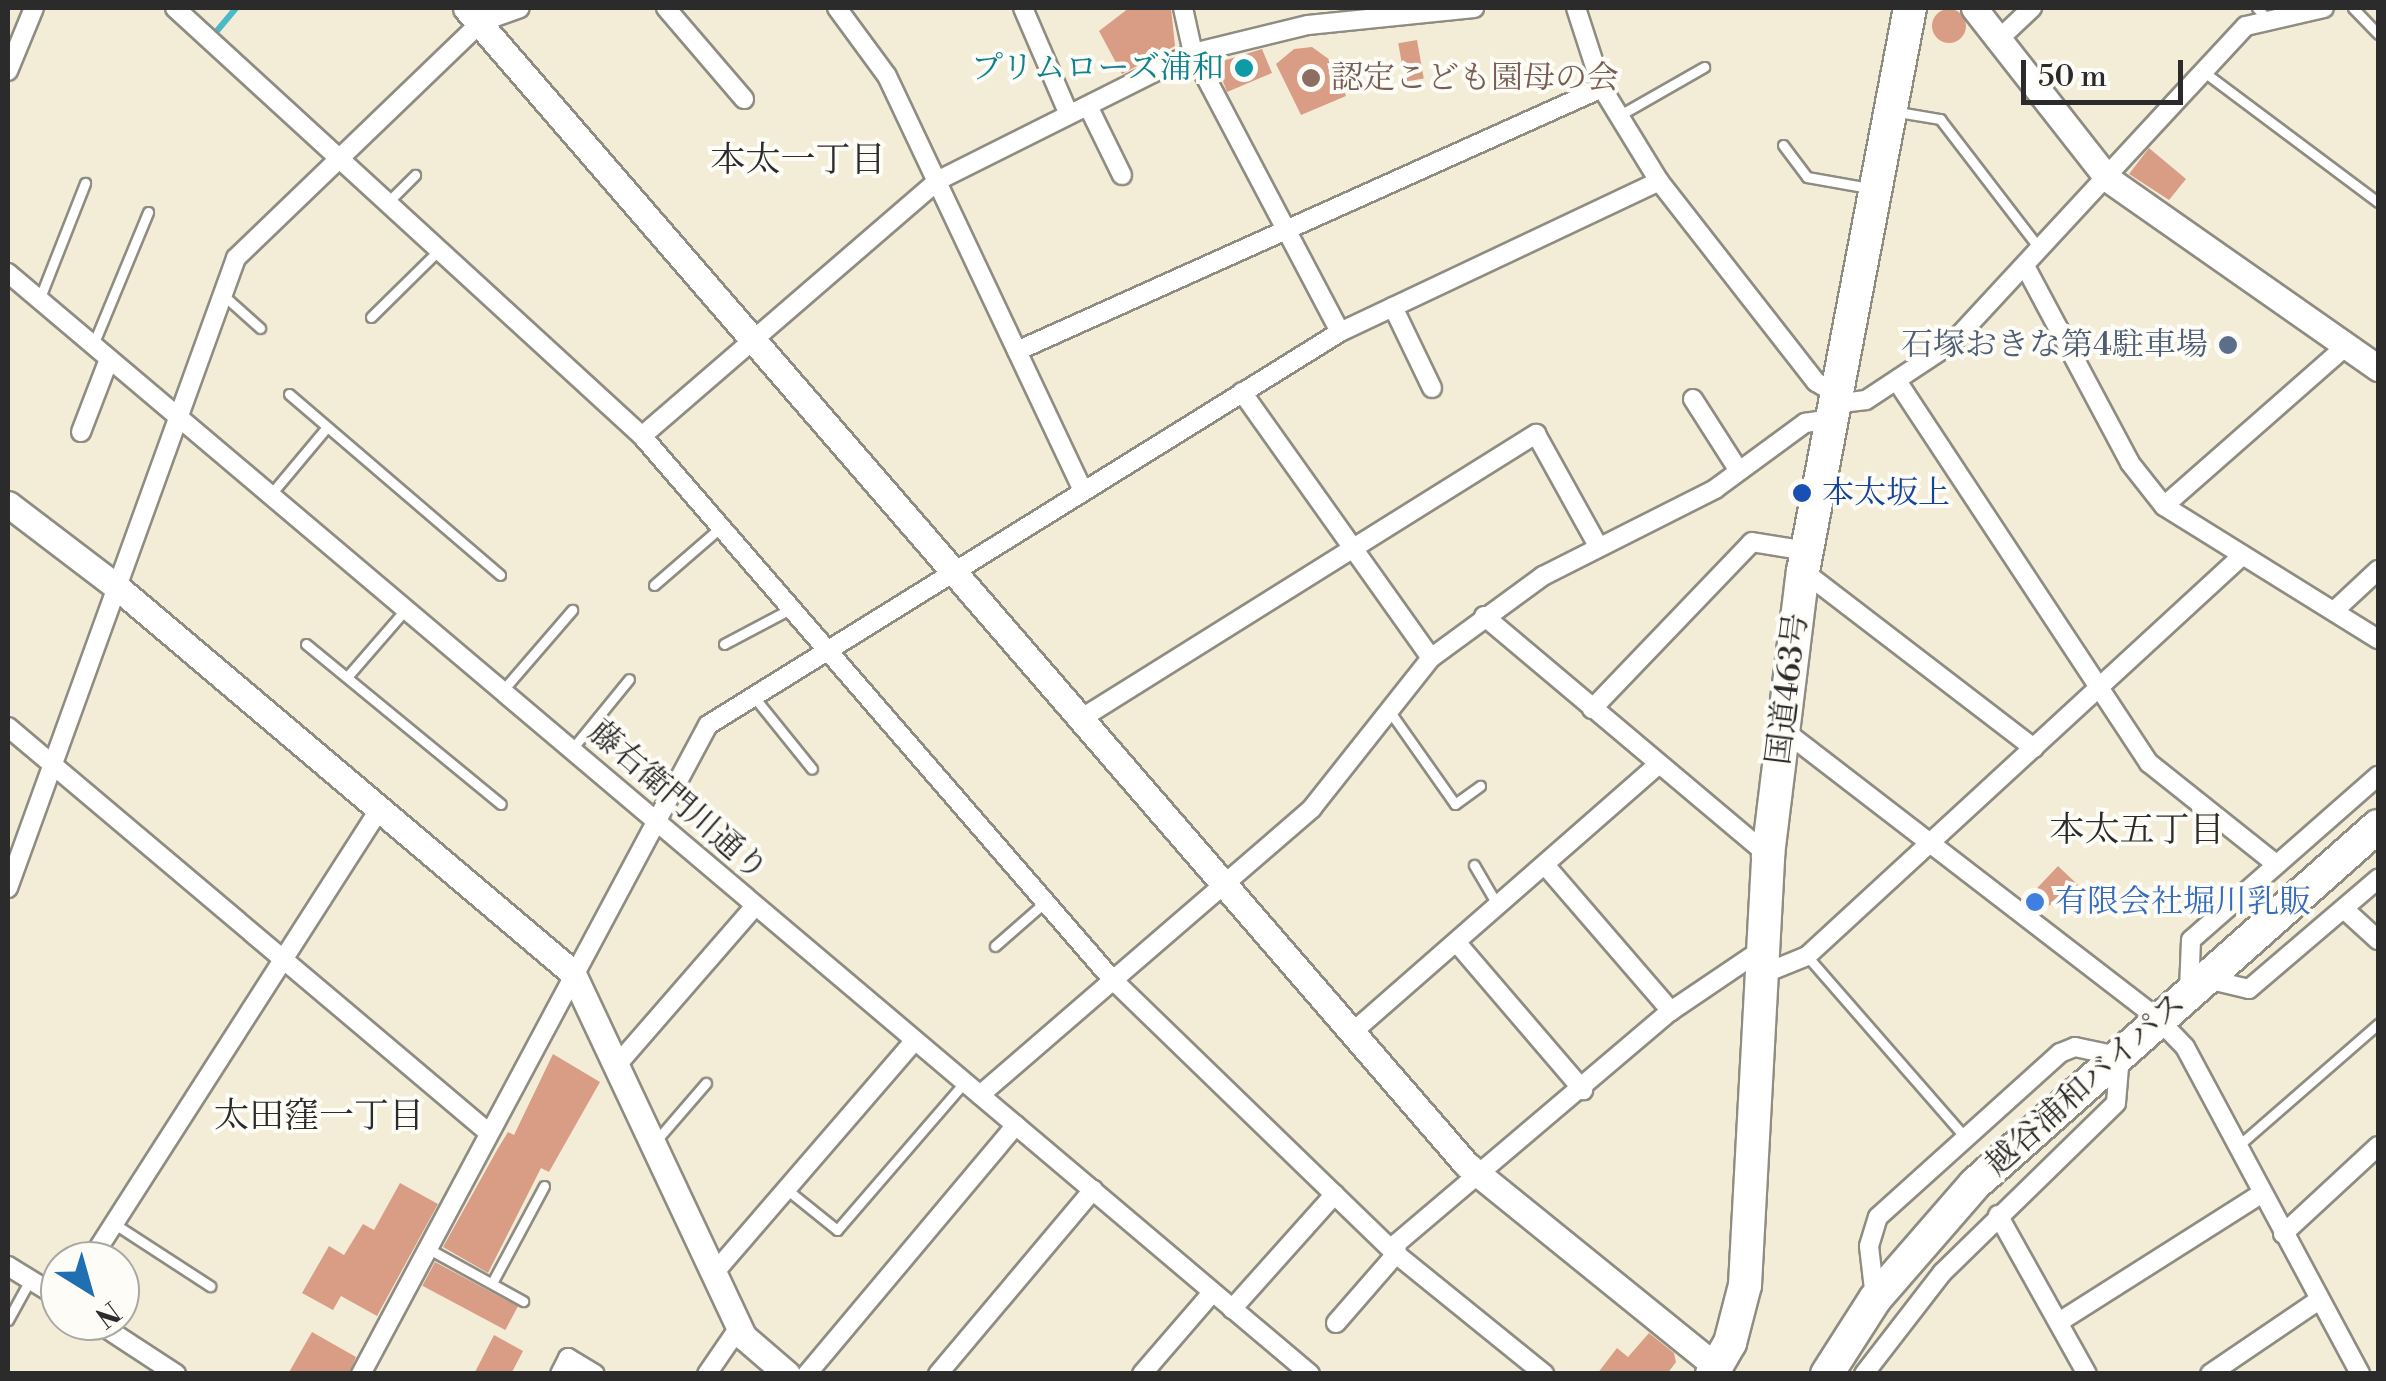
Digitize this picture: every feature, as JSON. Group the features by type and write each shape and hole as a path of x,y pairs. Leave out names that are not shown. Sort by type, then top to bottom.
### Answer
{"highway":[{"name":"国道463号","path":"1719,1372 1745,1284 1768,856 1805,561 1910,8"},
{"name":"越谷浦和バイパス","path":"1827,1374 1875,1298 1975,1184 2119,1050 2378,826"}],"street":[{"path":"8,71 34,8"},
{"path":"175,8 642,436 1111,978 1396,1254 1544,1374"},
{"path":"8,888 236,258 341,157 477,12 520,8"},
{"path":"666,8 744,99"},
{"path":"837,8 888,76 1083,490"},
{"path":"1023,8 1069,115"},
{"path":"1182,8 1193,53 1340,332"},
{"path":"642,436 938,181 1193,53 1308,25 1474,8"},
{"path":"1576,8 1602,88 1659,181 1833,408"},
{"path":"1974,8 2108,179 2378,368"},
{"path":"1998,40 2032,8"},
{"path":"972,1089 1312,808 1431,658 1484,616 1598,546 1739,471 1833,408 1866,400 1952,343 2108,179 2200,69 2246,26 2263,14 2324,8"},
{"path":"477,12 1479,1176 1719,1372"},
{"path":"1017,350 1284,227 1602,88"},
{"path":"1088,106 1122,175"},
{"path":"361,1374 572,972 708,725 1340,332 1659,181"},
{"path":"2025,266 2130,463 2164,506 2378,639"},
{"name":"藤右衛門川通り","path":"8,274 1303,1371"},
{"path":"1393,307 1432,388"},
{"path":"2164,506 2346,346"},
{"path":"81,432 109,358"},
{"path":"1897,380 2149,763 2276,864"},
{"path":"1242,392 1431,658"},
{"path":"1693,399 1739,471"},
{"path":"1082,718 1536,434 1598,546"},
{"path":"8,504 117,587 572,972 740,1326 787,1374"},
{"path":"1592,709 1752,542 1805,561 2034,748"},
{"path":"1336,1323 1396,1254 1398,1243 1672,1011 1764,962 1806,956 2243,556"},
{"path":"2334,611 2378,570"},
{"path":"1484,616 1768,856"},
{"path":"8,727 488,1132"},
{"path":"1782,728 1928,845 2157,1018 2194,1060 2282,1234 2360,1374"},
{"path":"1355,1030 1659,764"},
{"path":"2378,776 2191,940 2196,985 2248,989 2378,879"},
{"path":"102,1241 379,810"},
{"path":"1545,865 1672,1011"},
{"path":"616,1066 755,906"},
{"path":"2344,909 2378,940"},
{"path":"1456,943 1583,1090"},
{"path":"714,1272 914,1041"},
{"path":"1864,1374 1942,1273 2116,1103 2119,1050 2067,1048 1964,1135 1878,1217 1869,1246 1875,1298"},
{"path":"807,1374 1016,1125"},
{"path":"2282,1234 2378,1146"},
{"path":"938,1374 1093,1190"},
{"path":"2059,1322 2262,1193"},
{"path":"1232,1309 1335,1194"},
{"path":"1998,1215 2087,1374"},
{"path":"8,1266 40,1286"},
{"path":"1142,1374 1212,1293"},
{"path":"2210,1374 2319,1300"},
{"path":"708,1374 740,1326"},
{"path":"126,1341 176,1374"},
{"path":"560,1374 568,1358 596,1374"}],"lane":[{"path":"2353,8 2378,34"},
{"path":"1619,116 1704,67"},
{"path":"2200,69 2378,202"},
{"path":"1891,111 1940,119 2040,250"},
{"path":"1783,145 1807,177 1876,189"},
{"path":"389,201 415,175"},
{"path":"39,300 86,182"},
{"path":"93,345 148,212"},
{"path":"370,317 440,249"},
{"path":"222,294 260,328"},
{"path":"290,394 500,575"},
{"path":"270,494 327,426"},
{"path":"654,585 721,526"},
{"path":"724,644 792,608"},
{"path":"346,678 406,609"},
{"path":"503,690 572,610"},
{"path":"306,644 501,804"},
{"path":"572,748 629,680"},
{"path":"754,697 812,769"},
{"path":"1388,708 1456,804 1480,786"},
{"path":"1474,865 1498,907"},
{"path":"994,946 1045,902"},
{"path":"1806,956 1964,1135"},
{"path":"2238,1146 2378,1024"},
{"path":"653,1144 706,1083"},
{"path":"786,1188 837,1230 972,1089"},
{"path":"492,1284 544,1186"},
{"path":"113,1224 210,1286"},
{"path":"427,1248 523,1300"},
{"path":"8,1320 30,1280"}],"building":[{"path":"1129,8 1171,8 1175,46 1122,74 1099,31"},
{"path":"1949,9 1961,14 1966,26 1961,38 1949,43 1937,38 1932,26 1937,14"},
{"path":"1417,40 1424,78 1405,82 1398,43"},
{"path":"1312,47 1330,60 1346,96 1301,115 1276,64 1294,49"},
{"name":"プリムローズ浦和","path":"1262,49 1272,73 1227,92 1216,63"},
{"path":"2149,148 2186,179 2169,200 2129,174"},
{"path":"2058,866 2078,885 2040,912 2025,901"},
{"path":"553,1054 600,1082 549,1172 541,1168 488,1273 443,1247 508,1132 514,1135"},
{"path":"400,1183 438,1204 377,1316 341,1296 333,1310 302,1293 329,1246 344,1255 363,1224 374,1230"},
{"path":"435,1262 518,1306 505,1330 422,1286"},
{"path":"312,1332 356,1357 349,1374 288,1374"},
{"path":"1649,1333 1674,1353 1676,1362 1667,1374 1597,1374 1617,1348 1628,1357"},
{"path":"494,1335 523,1351 511,1374 474,1374"}],"waterway":[{"path":"216,32 236,8"}],"place":[{"name":"プリムローズ浦和","path":"1244,68"},
{"name":"認定こども園母の会","path":"1311,78"},
{"name":"石塚おきな第4駐車場","path":"2228,345"},
{"name":"本太坂上","path":"1802,493"},
{"name":"有限会社堀川乳販","path":"2035,902"}],"district":[{"name":"本太一丁目","path":"798,161"},
{"name":"本太五丁目","path":"2137,831"},
{"name":"太田窪一丁目","path":"319,1117"}]}
